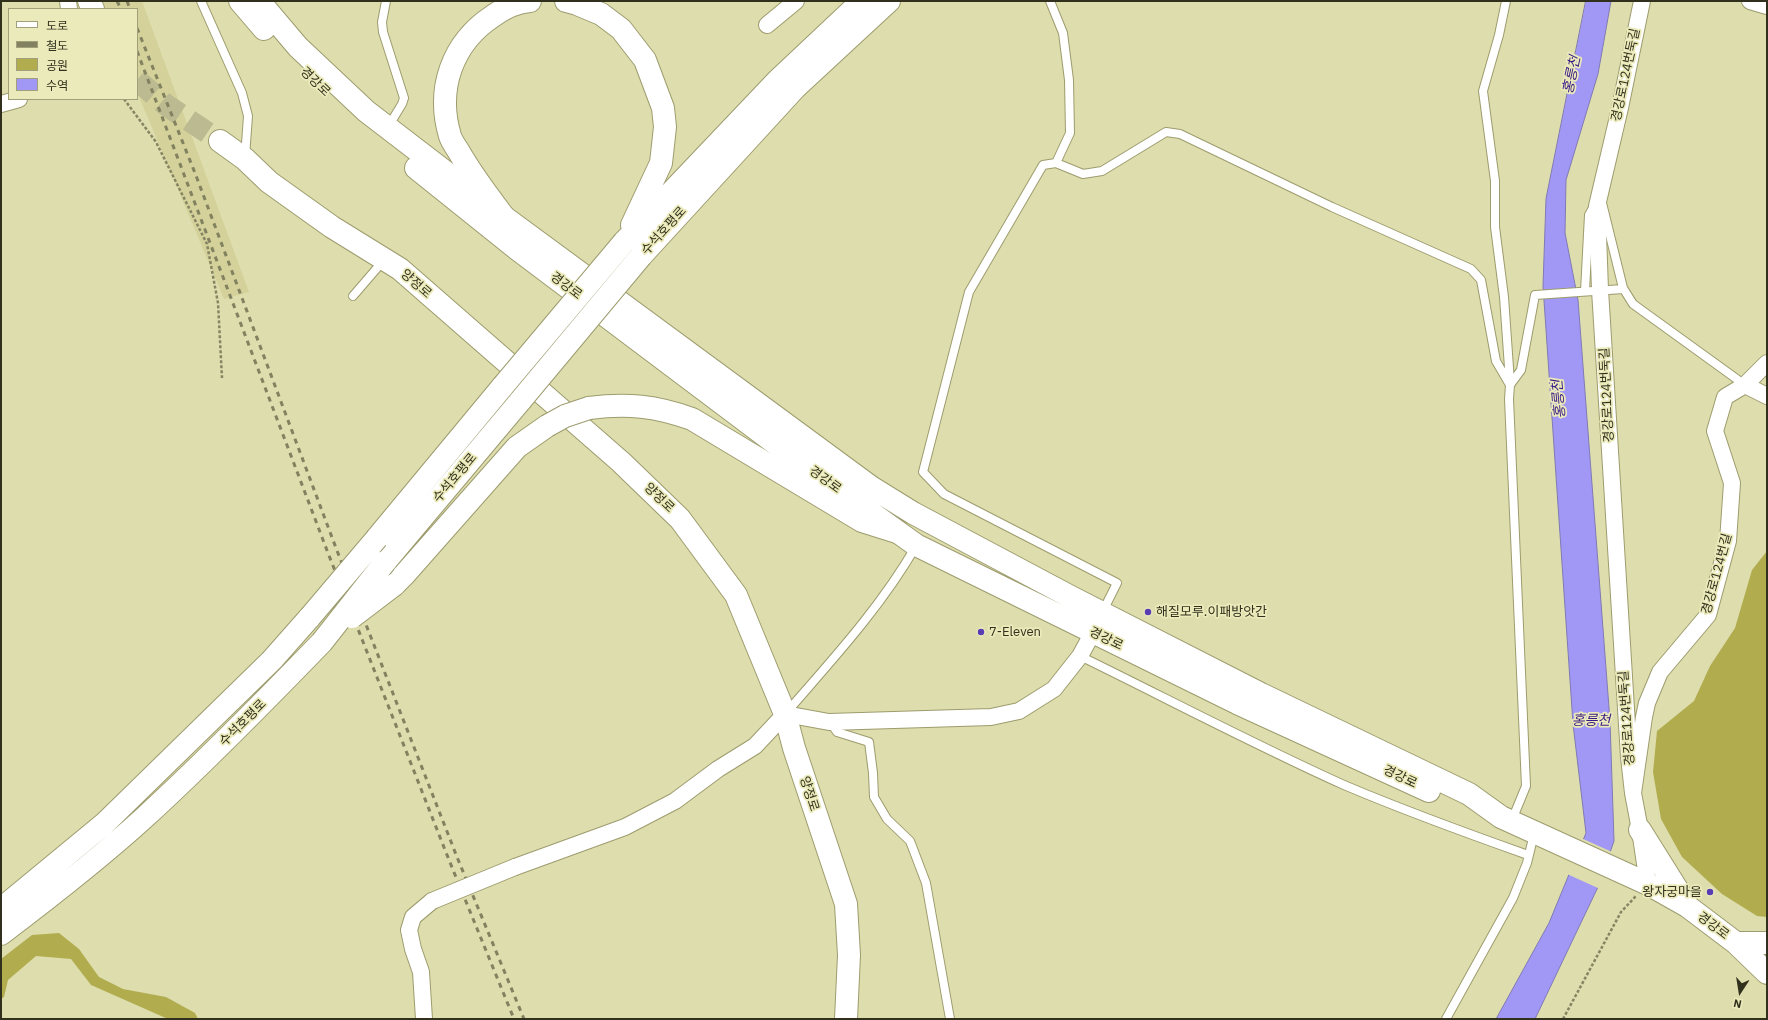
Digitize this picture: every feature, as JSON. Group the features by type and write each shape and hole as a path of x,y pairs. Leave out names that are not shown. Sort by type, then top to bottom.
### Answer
{"main road":[{"name":"경강로","path":"240,1 311,80 372,133 524,254 792,456 916,545 1237,703 1472,811 1507,819"},
{"name":"경강로","path":"259,1 298,47 366,111 504,217 871,487 913,513 1102,613 1261,694 1469,794 1507,819 1619,872 1648,884 1687,906 1736,943 1767,973"},
{"path":"504,217 468,170 450,138 446,118 447,84 458,50 470,35 484,22 505,8 530,1"},
{"path":"566,1 601,14 620,29 645,60 663,108 665,127 661,163 624,242"},
{"name":"수석호평로","path":"1,909 104,824 272,660 377,538 624,242 776,81 862,1"},
{"name":"수석호평로","path":"1,934 56,892 144,818 193,772 322,642 385,562 641,256 795,88 889,1"},
{"name":"양정로","path":"220,141 245,159 269,182 332,227 400,270 621,462 680,519 736,595 785,714 794,748 846,904 849,954 846,1019"},
{"path":"322,642 394,585 404,575 517,447 565,416 589,408 614,405 640,406 668,410 692,419 862,521 897,532"},
{"path":"1640,830 1687,906"},
{"path":"1736,943 1767,944"}],"street":[{"path":"767,25 796,1"},
{"name":"경강로124번둑길","path":"1633,793 1628,757 1593,291 1597,206 1620,108 1642,1"},
{"path":"1750,1 1767,6"},
{"path":"1,104 15,100"},
{"name":"경강로124번길","path":"1648,884 1633,793 1647,703 1660,672 1708,615 1728,541 1732,483 1715,432 1725,397 1745,385 1767,363"},
{"path":"1745,385 1767,396"},
{"path":"424,1019 421,972 413,949 409,930 413,917 432,901 515,867 624,826 675,801 718,769 755,746 785,714 829,722 991,717 1020,711 1054,689 1080,656 1102,613"}],"lane":[{"path":"201,1 242,93 248,116 245,159"},
{"path":"386,1 382,22 383,32 404,98 388,128"},
{"path":"1050,1 1063,33 1069,80 1070,133 1056,163"},
{"path":"1506,1 1499,35 1483,91 1495,181 1495,227 1504,297 1510,385 1509,399 1526,786 1507,819"},
{"path":"1102,613 1117,583 944,494 923,472 970,292 1043,165 1056,163 1083,174 1102,170 1166,132 1180,134 1332,207 1471,269 1481,280 1496,361 1510,385"},
{"path":"1600,195 1623,289 1633,304 1745,385"},
{"path":"353,296 384,260"},
{"path":"1510,385 1521,370 1535,295 1623,289"},
{"path":"785,714 851,638 901,570 916,545"},
{"path":"1080,656 1228,730 1344,785 1441,824 1528,855"},
{"path":"829,722 837,732 869,742 874,773 874,797 887,819 910,841 926,883 950,1019"},
{"path":"1446,1019 1513,898 1528,855 1540,834"}],"path":[{"path":"125,100 156,142 207,244 218,303 222,378"},
{"path":"1563,1019 1621,912 1648,884"}],"shaded area":[{"path":"100,1 142,1 249,292 224,299 138,94 138,8 103,8"}],"green space":[{"path":"1767,551 1767,917 1757,916 1722,894 1682,857 1661,819 1653,772 1657,731 1694,701 1710,666 1735,628 1752,570"},
{"path":"59,933 79,949 99,977 123,989 166,997 195,1013 198,1019 168,1019 91,985 71,959 36,956 8,980 4,997 1,999 1,959 32,935"}],"water":[{"name":"홍릉천","path":"1586,1 1611,1 1598,74 1566,180 1565,233 1578,300 1610,721 1614,841 1598,887 1535,1019 1496,1019 1549,923 1586,833 1573,724 1543,286 1546,199"}],"pier":[{"path":"1581,838 1612,852 1600,889 1567,874"}],"tunnel":[{"path":"138,81 166,105 220,141"}],"railway":[{"path":"117,1 120,8"},
{"path":"127,1 130,8"},
{"path":"138,30 195,173 336,548 457,857 524,1019"},
{"path":"138,54 328,553 449,860 514,1019"}],"place":[{"name":"해질모루.이패방앗간","path":"1148,612"},
{"name":"7-Eleven","path":"981,632"},
{"name":"왕자궁마을","path":"1710,892"}]}
